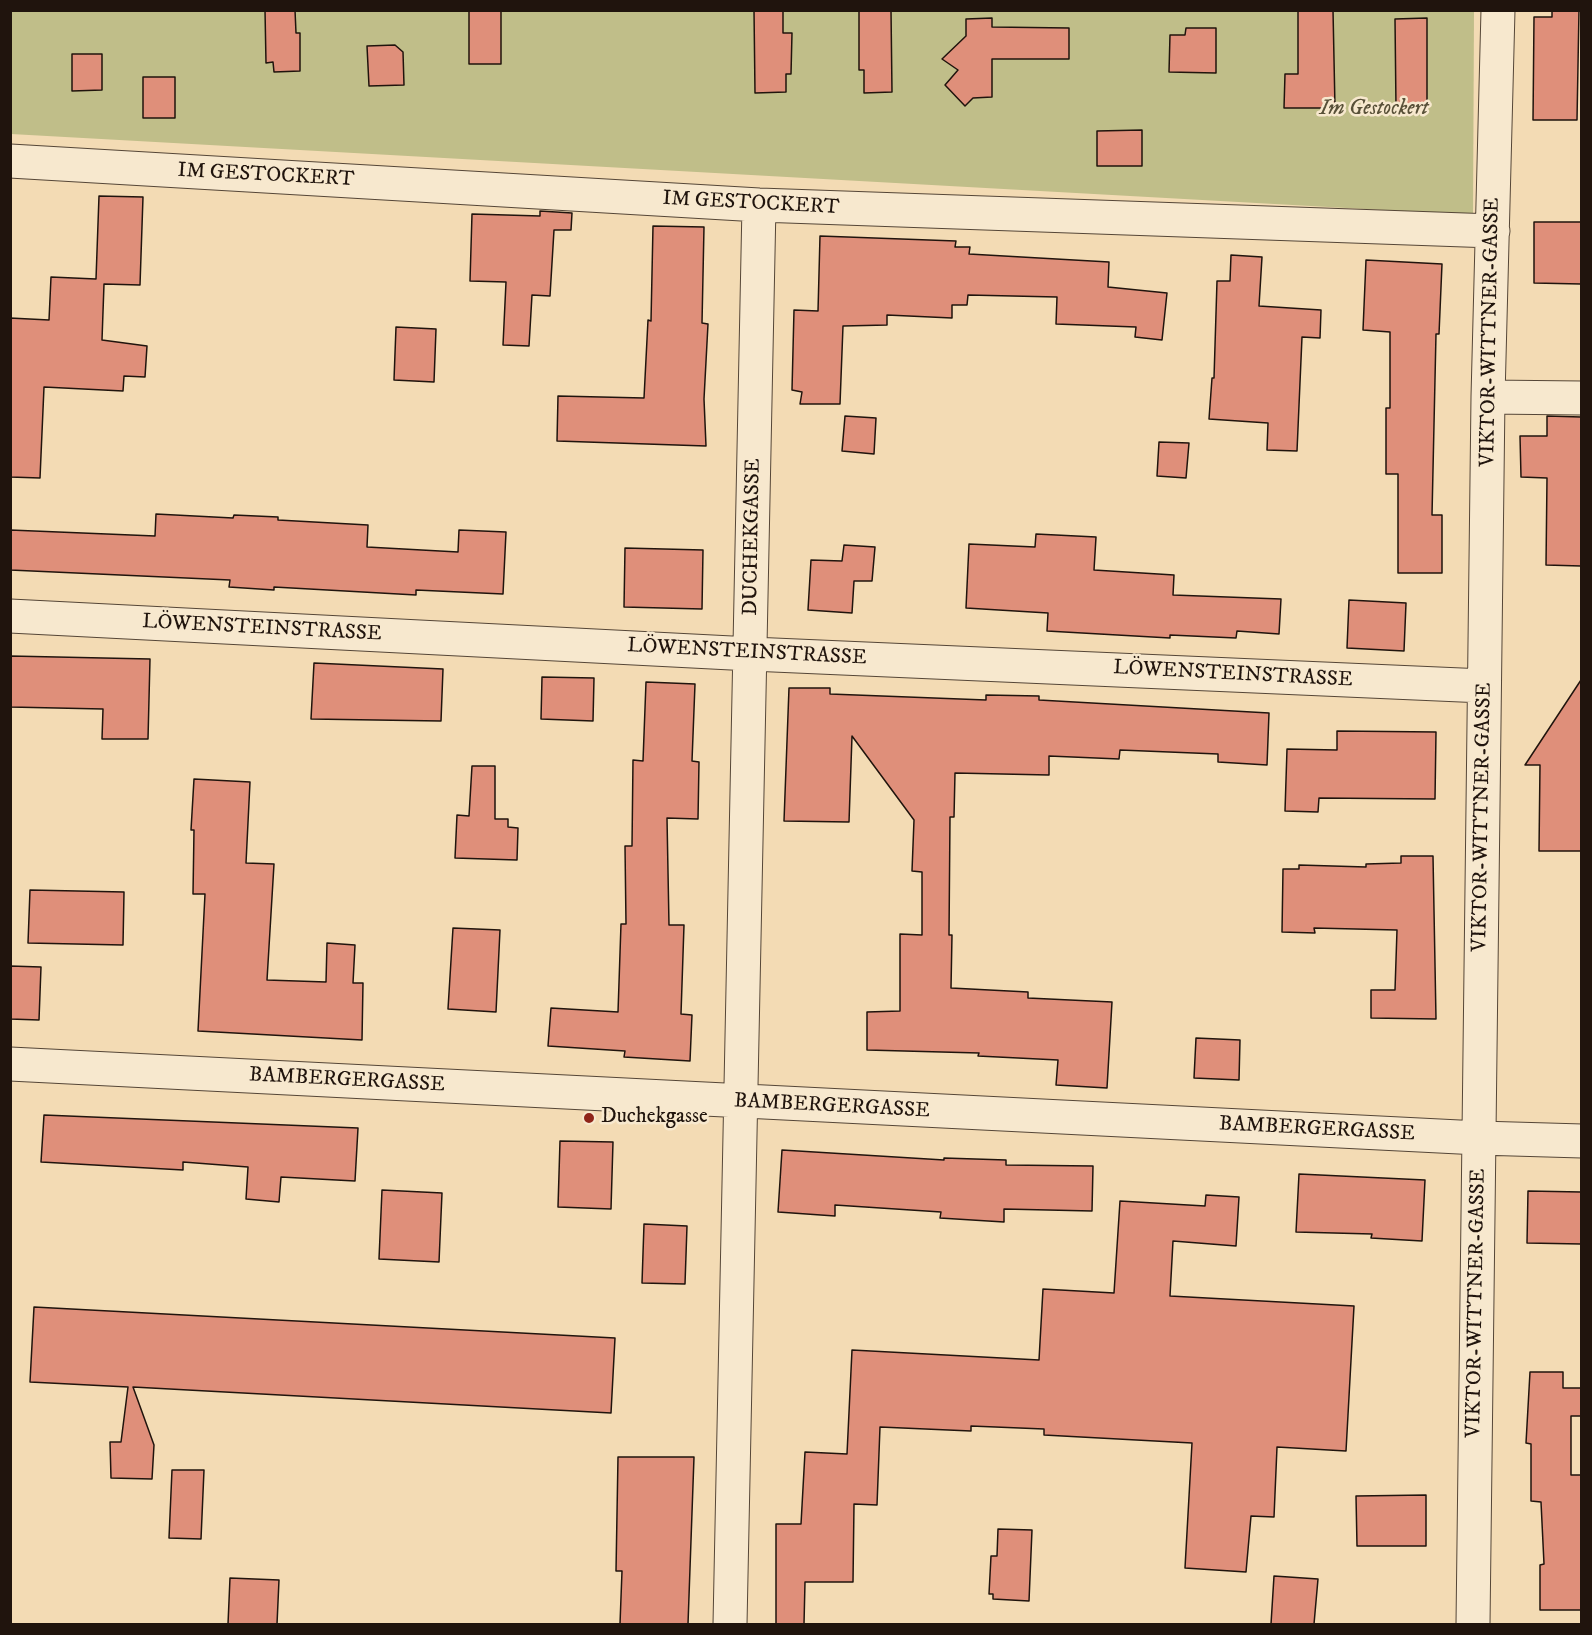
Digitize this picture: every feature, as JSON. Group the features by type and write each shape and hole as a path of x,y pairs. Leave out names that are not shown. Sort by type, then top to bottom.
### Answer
{"street":[{"name":"VIKTOR-WITTNER-GASSE","path":"1473,1624 1488,397 1498,10"},
{"name":"IM GESTOCKERT","path":"10,161 759,205 1493,231"},
{"name":"DUCHEKGASSE","path":"730,1624 759,205"},
{"path":"1488,397 1581,398"},
{"name":"LÖWENSTEINSTRASSE","path":"10,616 751,654 1484,686"},
{"name":"BAMBERGERGASSE","path":"10,1064 742,1102 1581,1141"}],"green space":[{"name":"Im Gestockert","path":"10,11 1474,11 1473,215 11,134"}],"building":[{"path":"265,10 295,10 296,33 300,33 300,71 274,72 273,62 266,63"},
{"path":"469,10 501,10 501,64 469,64"},
{"path":"754,10 783,10 783,33 792,33 791,74 786,74 786,92 755,93"},
{"path":"859,10 891,10 892,92 864,93 864,70 859,70"},
{"path":"1298,10 1333,10 1335,108 1284,108 1285,74 1298,74"},
{"path":"1552,10 1579,10 1577,120 1533,120 1534,17 1552,17"},
{"path":"992,18 992,27 1069,28 1069,59 992,59 992,97 973,98 965,106 945,85 958,70 942,59 966,36 966,19"},
{"path":"1427,18 1427,107 1396,108 1395,19"},
{"path":"1186,28 1216,28 1216,73 1169,72 1170,35 1185,35"},
{"path":"395,45 403,52 404,85 369,86 367,46"},
{"path":"72,54 102,54 102,90 72,91"},
{"path":"143,77 175,77 175,118 143,118"},
{"path":"1142,130 1142,166 1097,166 1097,131"},
{"path":"99,196 143,197 140,285 104,284 102,340 147,346 145,377 124,376 123,391 44,387 40,478 10,477 10,318 49,320 51,277 96,279"},
{"path":"540,211 572,213 571,230 554,230 550,296 532,295 529,346 503,345 506,282 470,281 472,214 540,216"},
{"path":"1534,222 1581,222 1581,284 1534,283"},
{"path":"653,226 704,227 702,323 708,324 704,399 706,446 557,441 558,396 644,398 648,320 651,321"},
{"path":"820,236 956,241 955,247 970,247 969,254 1109,262 1108,287 1167,293 1162,340 1135,337 1136,327 1056,324 1057,297 968,295 967,305 952,305 952,318 887,315 887,325 843,326 840,404 800,404 802,392 792,390 794,310 818,311"},
{"path":"1231,255 1262,257 1259,306 1321,310 1320,338 1302,337 1297,451 1267,450 1268,423 1209,419 1212,378 1214,378 1217,281 1230,281"},
{"path":"1366,260 1442,264 1439,334 1436,334 1432,515 1442,515 1442,573 1398,573 1398,474 1386,474 1386,408 1390,408 1390,332 1363,330"},
{"path":"396,327 436,329 434,382 394,380"},
{"path":"845,416 876,418 874,454 842,451"},
{"path":"1547,416 1581,417 1581,566 1546,565 1547,478 1521,477 1520,436 1547,436"},
{"path":"1159,442 1189,443 1186,478 1157,476"},
{"path":"156,514 233,518 234,515 278,517 278,520 368,525 367,547 458,552 459,530 506,532 503,594 416,590 416,595 274,587 274,590 229,587 230,580 10,570 10,530 155,536"},
{"path":"1036,534 1096,537 1094,570 1174,575 1173,595 1281,599 1279,634 1237,631 1236,638 1170,635 1170,638 1047,631 1048,613 966,608 969,544 1035,547"},
{"path":"844,545 875,547 872,581 854,581 852,613 808,610 811,560 842,561"},
{"path":"625,548 703,550 702,609 624,607"},
{"path":"1349,600 1406,603 1404,651 1347,648"},
{"path":"10,656 150,659 148,739 102,739 103,709 10,707"},
{"path":"314,663 443,669 441,721 311,719"},
{"path":"542,677 594,678 593,721 541,719"},
{"path":"1581,680 1581,851 1539,851 1540,765 1525,765"},
{"path":"646,682 695,684 692,761 699,762 698,819 667,818 669,925 684,925 681,1014 692,1015 690,1061 624,1057 625,1051 548,1046 551,1008 618,1012 621,924 626,924 625,846 632,846 633,760 643,761"},
{"path":"789,688 830,688 830,694 986,700 986,695 1039,696 1039,700 1269,713 1267,765 1218,762 1218,754 1120,750 1119,759 1049,756 1049,775 955,773 954,817 950,817 951,988 1028,992 1028,998 1112,1002 1107,1088 1056,1085 1058,1060 978,1056 979,1053 867,1050 867,1012 900,1011 900,934 922,935 922,872 912,871 914,820 852,736 849,822 784,821"},
{"path":"1337,731 1436,732 1435,799 1319,798 1318,812 1285,811 1287,749 1337,750"},
{"path":"472,766 495,766 495,819 508,819 508,827 518,828 517,860 455,858 457,815 469,816"},
{"path":"194,779 250,782 246,863 274,864 267,980 326,982 327,943 355,945 353,983 363,983 362,1040 198,1031 205,894 193,894 194,830 191,830"},
{"path":"1401,856 1433,856 1436,1019 1371,1018 1371,990 1395,990 1397,930 1314,928 1315,933 1282,932 1283,869 1299,869 1299,865 1366,867 1366,864 1401,863"},
{"path":"30,890 124,892 123,945 28,943"},
{"path":"453,928 500,930 496,1012 448,1009"},
{"path":"10,966 41,967 39,1020 10,1019"},
{"path":"1196,1038 1240,1040 1239,1080 1194,1078"},
{"path":"44,1115 358,1128 355,1181 281,1177 279,1202 246,1199 248,1167 183,1162 183,1170 41,1162"},
{"path":"560,1141 613,1142 611,1209 558,1207"},
{"path":"782,1150 944,1160 944,1158 1006,1160 1006,1165 1093,1166 1092,1211 1004,1209 1004,1222 940,1218 941,1212 835,1205 835,1216 778,1212"},
{"path":"1299,1174 1425,1180 1422,1241 1371,1238 1372,1234 1296,1232"},
{"path":"382,1190 442,1193 439,1262 379,1259"},
{"path":"1528,1191 1581,1192 1581,1244 1527,1243"},
{"path":"1206,1195 1239,1197 1236,1246 1173,1241 1170,1296 1354,1306 1346,1451 1277,1447 1274,1517 1251,1516 1246,1572 1185,1568 1192,1443 1044,1435 1044,1429 971,1426 971,1431 880,1427 877,1505 854,1504 853,1582 805,1582 804,1624 776,1624 776,1524 801,1524 805,1452 847,1454 852,1350 1039,1360 1043,1289 1114,1293 1120,1201 1205,1206"},
{"path":"644,1224 687,1226 685,1284 642,1283"},
{"path":"34,1307 615,1338 611,1413 133,1387 154,1445 152,1479 111,1478 110,1442 121,1442 128,1387 30,1382"},
{"path":"1530,1372 1563,1372 1563,1388 1581,1388 1581,1416 1571,1416 1571,1475 1581,1475 1581,1610 1540,1610 1540,1565 1544,1564 1541,1502 1531,1501 1531,1444 1526,1443"},
{"path":"618,1457 694,1457 688,1624 620,1624 622,1571 616,1571"},
{"path":"172,1470 204,1470 201,1539 169,1538"},
{"path":"1426,1495 1426,1546 1357,1546 1356,1496"},
{"path":"998,1529 1032,1530 1029,1601 993,1599 993,1594 989,1594 991,1556 997,1556"},
{"path":"1274,1576 1318,1579 1314,1624 1271,1624"},
{"path":"230,1578 279,1580 277,1624 228,1624"}],"place":[{"name":"Duchekgasse","path":"589,1118"}]}
